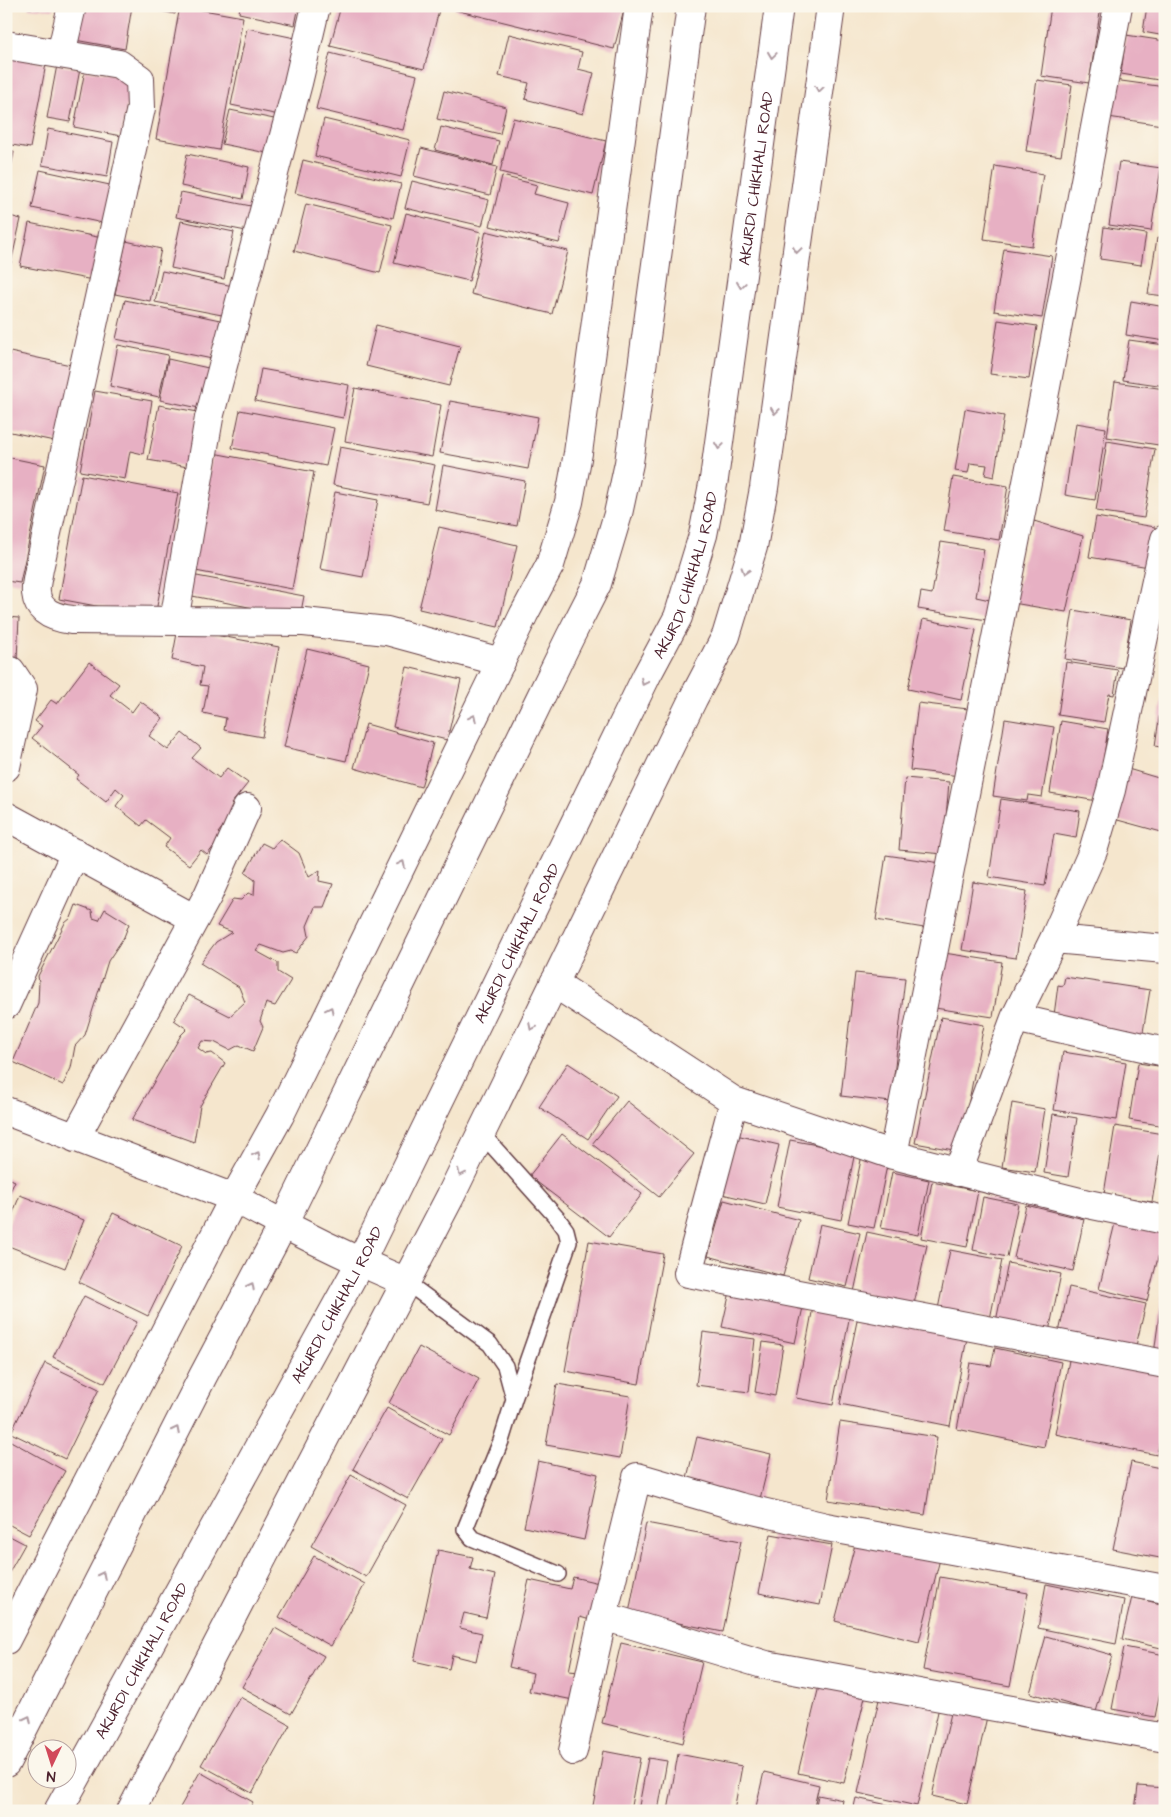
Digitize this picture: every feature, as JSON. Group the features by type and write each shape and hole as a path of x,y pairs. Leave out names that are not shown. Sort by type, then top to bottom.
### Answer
{"street":[{"path":"61,54 72,6"},
{"path":"174,621 209,418 298,83 316,6"},
{"path":"6,1640 234,1198 280,1115 500,662 550,565 568,502 578,453 639,6"},
{"path":"6,1763 283,1225 597,584 618,514 629,463 691,6"},
{"name":"AKURDI CHIKHALI ROAD","path":"58,1811 360,1263 647,676 678,617 702,535 714,479 779,6"},
{"path":"131,1811 406,1282 693,699 726,636 752,547 764,488 831,6"},
{"path":"893,1155 1046,387 1118,6"},
{"path":"6,45 119,64 140,79 140,108 39,569 36,594 41,608 55,618 72,620 304,622 388,631 500,662"},
{"path":"958,1172 1014,1018 1054,939 1093,851 1111,790 1165,539"},
{"path":"6,670 11,671 23,688 6,767"},
{"path":"75,1138 208,895 247,808"},
{"path":"6,816 195,919"},
{"path":"6,1004 16,960 75,853"},
{"path":"1054,939 1165,949"},
{"path":"554,983 734,1101 893,1155 1088,1204 1165,1220"},
{"path":"1014,1018 1165,1052"},
{"path":"734,1101 688,1272 1165,1364"},
{"path":"6,1111 234,1198 283,1225 360,1263 406,1282"},
{"path":"573,1752 603,1616 637,1477 740,1507 826,1527 1165,1588"},
{"path":"603,1616 766,1664 1165,1738"}],"lane":[{"path":"481,1133 558,1219 566,1230 569,1242 501,1441 465,1529 472,1538 558,1574"},
{"path":"406,1282 490,1344 505,1366 514,1399"}],"building":[{"path":"28,6 54,6 53,10 28,8"},
{"path":"81,6 132,6 125,49 75,40"},
{"path":"137,6 177,6 175,14"},
{"path":"180,6 243,17 219,150 156,139"},
{"path":"240,6 299,6 295,25 239,13"},
{"path":"341,6 440,6 424,69 330,46"},
{"path":"456,6 625,6 614,49 455,10"},
{"path":"1051,6 1101,6 1089,83 1041,76"},
{"path":"1147,6 1165,6 1165,36 1143,32"},
{"path":"247,28 295,38 279,115 231,105"},
{"path":"509,34 582,52 578,69 594,73 583,114 525,99 529,83 499,76"},
{"path":"1126,35 1165,41 1165,81 1121,74"},
{"path":"330,53 417,75 403,130 316,109"},
{"path":"8,56 46,64 30,148 6,144 6,68"},
{"path":"57,65 80,69 70,122 47,118"},
{"path":"85,70 132,79 121,136 74,127"},
{"path":"1037,80 1072,85 1061,156 1026,151"},
{"path":"1114,80 1165,87 1165,107 1162,125 1108,117"},
{"path":"444,91 506,107 500,134 437,119"},
{"path":"230,110 279,120 272,154 222,144"},
{"path":"513,118 606,141 593,195 500,172"},
{"path":"324,119 410,140 401,177 315,156"},
{"path":"441,127 499,141 493,165 435,150"},
{"path":"48,129 113,142 107,177 42,165"},
{"path":"421,148 497,167 490,195 414,176"},
{"path":"6,150 14,152 7,188 6,188"},
{"path":"187,154 249,167 243,199 181,186"},
{"path":"303,160 401,184 393,218 295,193"},
{"path":"1119,162 1161,168 1151,231 1109,225"},
{"path":"995,166 1043,174 1032,246 984,239"},
{"path":"40,170 119,187 112,225 32,208"},
{"path":"502,176 537,185 534,194 569,203 559,243 490,226"},
{"path":"412,181 489,200 482,226 405,208"},
{"path":"181,192 251,206 246,231 176,217"},
{"path":"306,204 392,225 380,273 294,251"},
{"path":"406,213 481,232 469,281 394,263"},
{"path":"6,215 21,219 10,267 6,266"},
{"path":"181,221 234,232 224,279 171,268"},
{"path":"29,223 107,239 98,281 20,266"},
{"path":"1104,227 1146,234 1141,265 1100,259"},
{"path":"486,231 568,251 552,314 471,294"},
{"path":"1157,238 1165,239 1165,296 1148,294"},
{"path":"126,241 161,249 150,301 115,294"},
{"path":"1004,249 1052,256 1042,318 994,311"},
{"path":"162,271 233,286 227,316 155,302"},
{"path":"125,300 220,320 212,359 116,339"},
{"path":"1131,301 1165,307 1165,341 1126,335"},
{"path":"998,320 1037,326 1029,379 990,374"},
{"path":"376,325 460,346 449,386 366,366"},
{"path":"1129,340 1165,345 1165,386 1123,380"},
{"path":"118,345 168,355 159,397 110,386"},
{"path":"10,352 80,367 64,443 6,431 6,370"},
{"path":"168,359 217,370 209,410 160,400"},
{"path":"261,369 349,385 343,418 255,401"},
{"path":"1115,382 1165,389 1165,446 1107,437"},
{"path":"355,388 441,405 432,457 345,441"},
{"path":"95,391 152,401 143,454 130,451 125,479 80,471"},
{"path":"450,401 538,417 528,469 440,453"},
{"path":"159,405 198,412 188,467 148,460"},
{"path":"965,409 1004,416 994,477 985,475 987,465 970,463 968,473 955,471"},
{"path":"240,410 334,428 326,466 232,448"},
{"path":"1076,423 1106,428 1095,500 1065,495"},
{"path":"1107,441 1155,449 1144,518 1096,511"},
{"path":"340,447 435,465 427,503 333,485"},
{"path":"213,453 314,472 292,589 190,570"},
{"path":"6,457 45,465 20,583 6,581"},
{"path":"443,465 525,481 517,526 435,510"},
{"path":"82,475 178,493 155,617 59,599"},
{"path":"953,477 1008,486 999,540 944,531"},
{"path":"335,492 378,500 363,577 320,569"},
{"path":"1096,517 1155,527 1149,567 1089,557"},
{"path":"1034,521 1083,536 1066,612 1013,603"},
{"path":"439,527 517,545 498,627 419,609"},
{"path":"941,542 984,549 976,597 990,600 987,620 918,609 921,592 932,594"},
{"path":"186,574 304,596 300,617 182,594"},
{"path":"1073,610 1131,620 1123,668 1065,659"},
{"path":"6,617 19,618 17,659 6,659"},
{"path":"923,619 976,630 961,700 908,689"},
{"path":"178,628 279,647 262,737 224,730 226,718 203,713 208,686 200,685 203,667 172,660"},
{"path":"307,649 369,664 346,761 284,747"},
{"path":"89,662 119,684 110,695 132,712 140,701 163,718 149,736 168,750 182,733 201,748 192,758 219,778 227,768 248,783 231,804 237,809 218,833 222,836 207,855 201,850 189,865 164,847 170,838 146,820 141,826 116,806 124,795 116,788 106,802 76,779 79,775 32,738 42,726 35,721 51,700 57,704"},
{"path":"1066,662 1118,670 1114,695 1109,694 1104,722 1058,715"},
{"path":"407,667 461,680 447,740 393,727"},
{"path":"1162,698 1165,699 1165,748 1155,746"},
{"path":"918,703 968,709 960,776 910,770"},
{"path":"1005,719 1054,727 1042,797 1028,795 1027,801 993,796"},
{"path":"1061,721 1108,729 1097,801 1050,793"},
{"path":"366,724 433,743 421,787 354,768"},
{"path":"1128,769 1165,780 1165,833 1114,819"},
{"path":"905,778 949,782 943,854 899,850"},
{"path":"1001,799 1080,811 1076,838 1054,834 1045,886 989,877"},
{"path":"280,839 299,853 309,877 320,870 319,881 333,884 324,907 315,907 307,926 309,936 296,953 291,951 283,953 261,945 256,951 278,963 278,972 291,980 275,1006 266,1003 260,1021 263,1027 253,1051 239,1045 230,1050 214,1042 202,1041 198,1048 206,1054 212,1053 225,1063 200,1106 194,1142 132,1120 181,1035 187,1029 174,1020 189,995 230,1016 245,1002 239,987 200,963 216,942 232,932 217,926 233,899 241,900 248,893 254,895 255,880 245,873 262,843 272,848"},
{"path":"886,855 941,863 930,929 876,920"},
{"path":"973,882 1027,891 1016,958 962,950"},
{"path":"76,905 92,911 93,918 99,920 105,909 129,924 124,937 108,961 85,1035 75,1046 71,1068 63,1085 13,1062 38,1003 38,976 65,923 71,918"},
{"path":"944,953 1002,962 993,1017 935,1008"},
{"path":"855,973 905,978 891,1102 841,1096"},
{"path":"1065,977 1150,990 1142,1038 1053,1023 1058,985 1063,986"},
{"path":"941,1017 984,1025 959,1151 915,1143"},
{"path":"1063,1052 1126,1062 1117,1120 1054,1110"},
{"path":"568,1063 617,1096 588,1139 539,1107"},
{"path":"1138,1063 1165,1067 1165,1126 1129,1120"},
{"path":"627,1101 694,1154 659,1197 592,1144"},
{"path":"1012,1103 1045,1109 1035,1172 1002,1167"},
{"path":"1053,1114 1077,1118 1068,1177 1044,1173"},
{"path":"1115,1126 1163,1134 1152,1202 1104,1194"},
{"path":"562,1134 642,1194 609,1237 529,1176"},
{"path":"736,1135 779,1145 765,1204 722,1194"},
{"path":"790,1140 855,1152 841,1220 777,1207"},
{"path":"862,1155 888,1161 874,1228 848,1223"},
{"path":"892,1172 929,1180 918,1235 881,1228"},
{"path":"6,1177 15,1181 6,1200"},
{"path":"932,1182 978,1191 967,1247 921,1238"},
{"path":"20,1195 84,1220 65,1268 6,1245 6,1230"},
{"path":"983,1197 1018,1204 1007,1257 973,1250"},
{"path":"724,1200 799,1220 783,1276 708,1256"},
{"path":"1026,1205 1084,1219 1073,1271 1014,1258"},
{"path":"113,1213 182,1246 148,1316 79,1282"},
{"path":"1115,1223 1164,1234 1147,1301 1099,1289"},
{"path":"820,1224 860,1233 847,1287 808,1278"},
{"path":"867,1232 927,1245 914,1304 854,1292"},
{"path":"589,1241 663,1254 639,1384 565,1371"},
{"path":"950,1250 1002,1260 990,1319 938,1309"},
{"path":"1008,1263 1061,1274 1048,1336 995,1326"},
{"path":"731,1287 804,1303 795,1343 722,1327"},
{"path":"1069,1287 1146,1304 1134,1354 1058,1337"},
{"path":"1162,1294 1165,1295 1165,1355 1154,1354"},
{"path":"84,1296 137,1322 105,1383 53,1357"},
{"path":"813,1307 850,1314 833,1405 796,1398"},
{"path":"858,1316 967,1338 950,1426 840,1404"},
{"path":"703,1332 755,1339 749,1392 696,1385"},
{"path":"763,1342 783,1345 775,1396 755,1392"},
{"path":"419,1347 479,1379 449,1435 389,1403"},
{"path":"995,1348 1061,1362 1044,1447 957,1429 970,1363 991,1366"},
{"path":"1070,1355 1165,1374 1165,1414 1157,1455 1055,1434"},
{"path":"45,1363 99,1389 65,1459 11,1433"},
{"path":"557,1384 630,1396 620,1458 546,1445"},
{"path":"387,1408 442,1439 408,1499 353,1469"},
{"path":"840,1422 937,1437 925,1515 828,1500"},
{"path":"697,1437 771,1454 759,1503 685,1486"},
{"path":"7,1439 65,1471 29,1535 6,1523"},
{"path":"538,1461 598,1474 584,1540 524,1527"},
{"path":"1131,1462 1165,1469 1165,1559 1113,1549"},
{"path":"351,1475 406,1505 366,1577 311,1546"},
{"path":"646,1523 741,1541 723,1632 629,1613"},
{"path":"6,1534 25,1544 6,1578"},
{"path":"771,1534 832,1545 820,1605 759,1593"},
{"path":"857,1537 940,1559 919,1642 835,1621"},
{"path":"438,1550 473,1557 470,1569 495,1575 486,1618 464,1613 460,1628 482,1633 476,1661 452,1655 449,1669 414,1661"},
{"path":"314,1556 365,1584 331,1646 279,1617"},
{"path":"573,1577 599,1583 590,1620 580,1617 569,1671 579,1672 573,1700 529,1691 533,1673 509,1667 529,1580 570,1589"},
{"path":"940,1577 1028,1593 1010,1686 923,1670"},
{"path":"1046,1584 1124,1600 1116,1644 1038,1628"},
{"path":"1132,1597 1165,1605 1165,1633 1161,1648 1122,1639"},
{"path":"275,1628 324,1656 291,1714 242,1687"},
{"path":"1046,1636 1112,1655 1096,1712 1030,1693"},
{"path":"621,1643 702,1662 683,1743 602,1723"},
{"path":"1124,1647 1165,1655 1165,1666 1155,1717 1112,1709"},
{"path":"820,1682 866,1693 844,1783 798,1773"},
{"path":"1165,1694 1165,1727 1158,1726"},
{"path":"880,1695 939,1707 917,1806 858,1793"},
{"path":"240,1697 290,1725 252,1793 201,1765"},
{"path":"954,1700 989,1708 967,1804 932,1796"},
{"path":"603,1751 640,1758 630,1811 592,1811"},
{"path":"678,1754 742,1766 734,1811 668,1811"},
{"path":"648,1758 667,1761 658,1811 638,1811"},
{"path":"200,1772 253,1802 248,1811 178,1811"},
{"path":"764,1772 819,1785 813,1811 755,1811"},
{"path":"1138,1786 1165,1788 1165,1811 1135,1811"},
{"path":"818,1795 843,1800 841,1811 815,1811"},
{"path":"856,1798 906,1809 905,1811 853,1811"}]}
